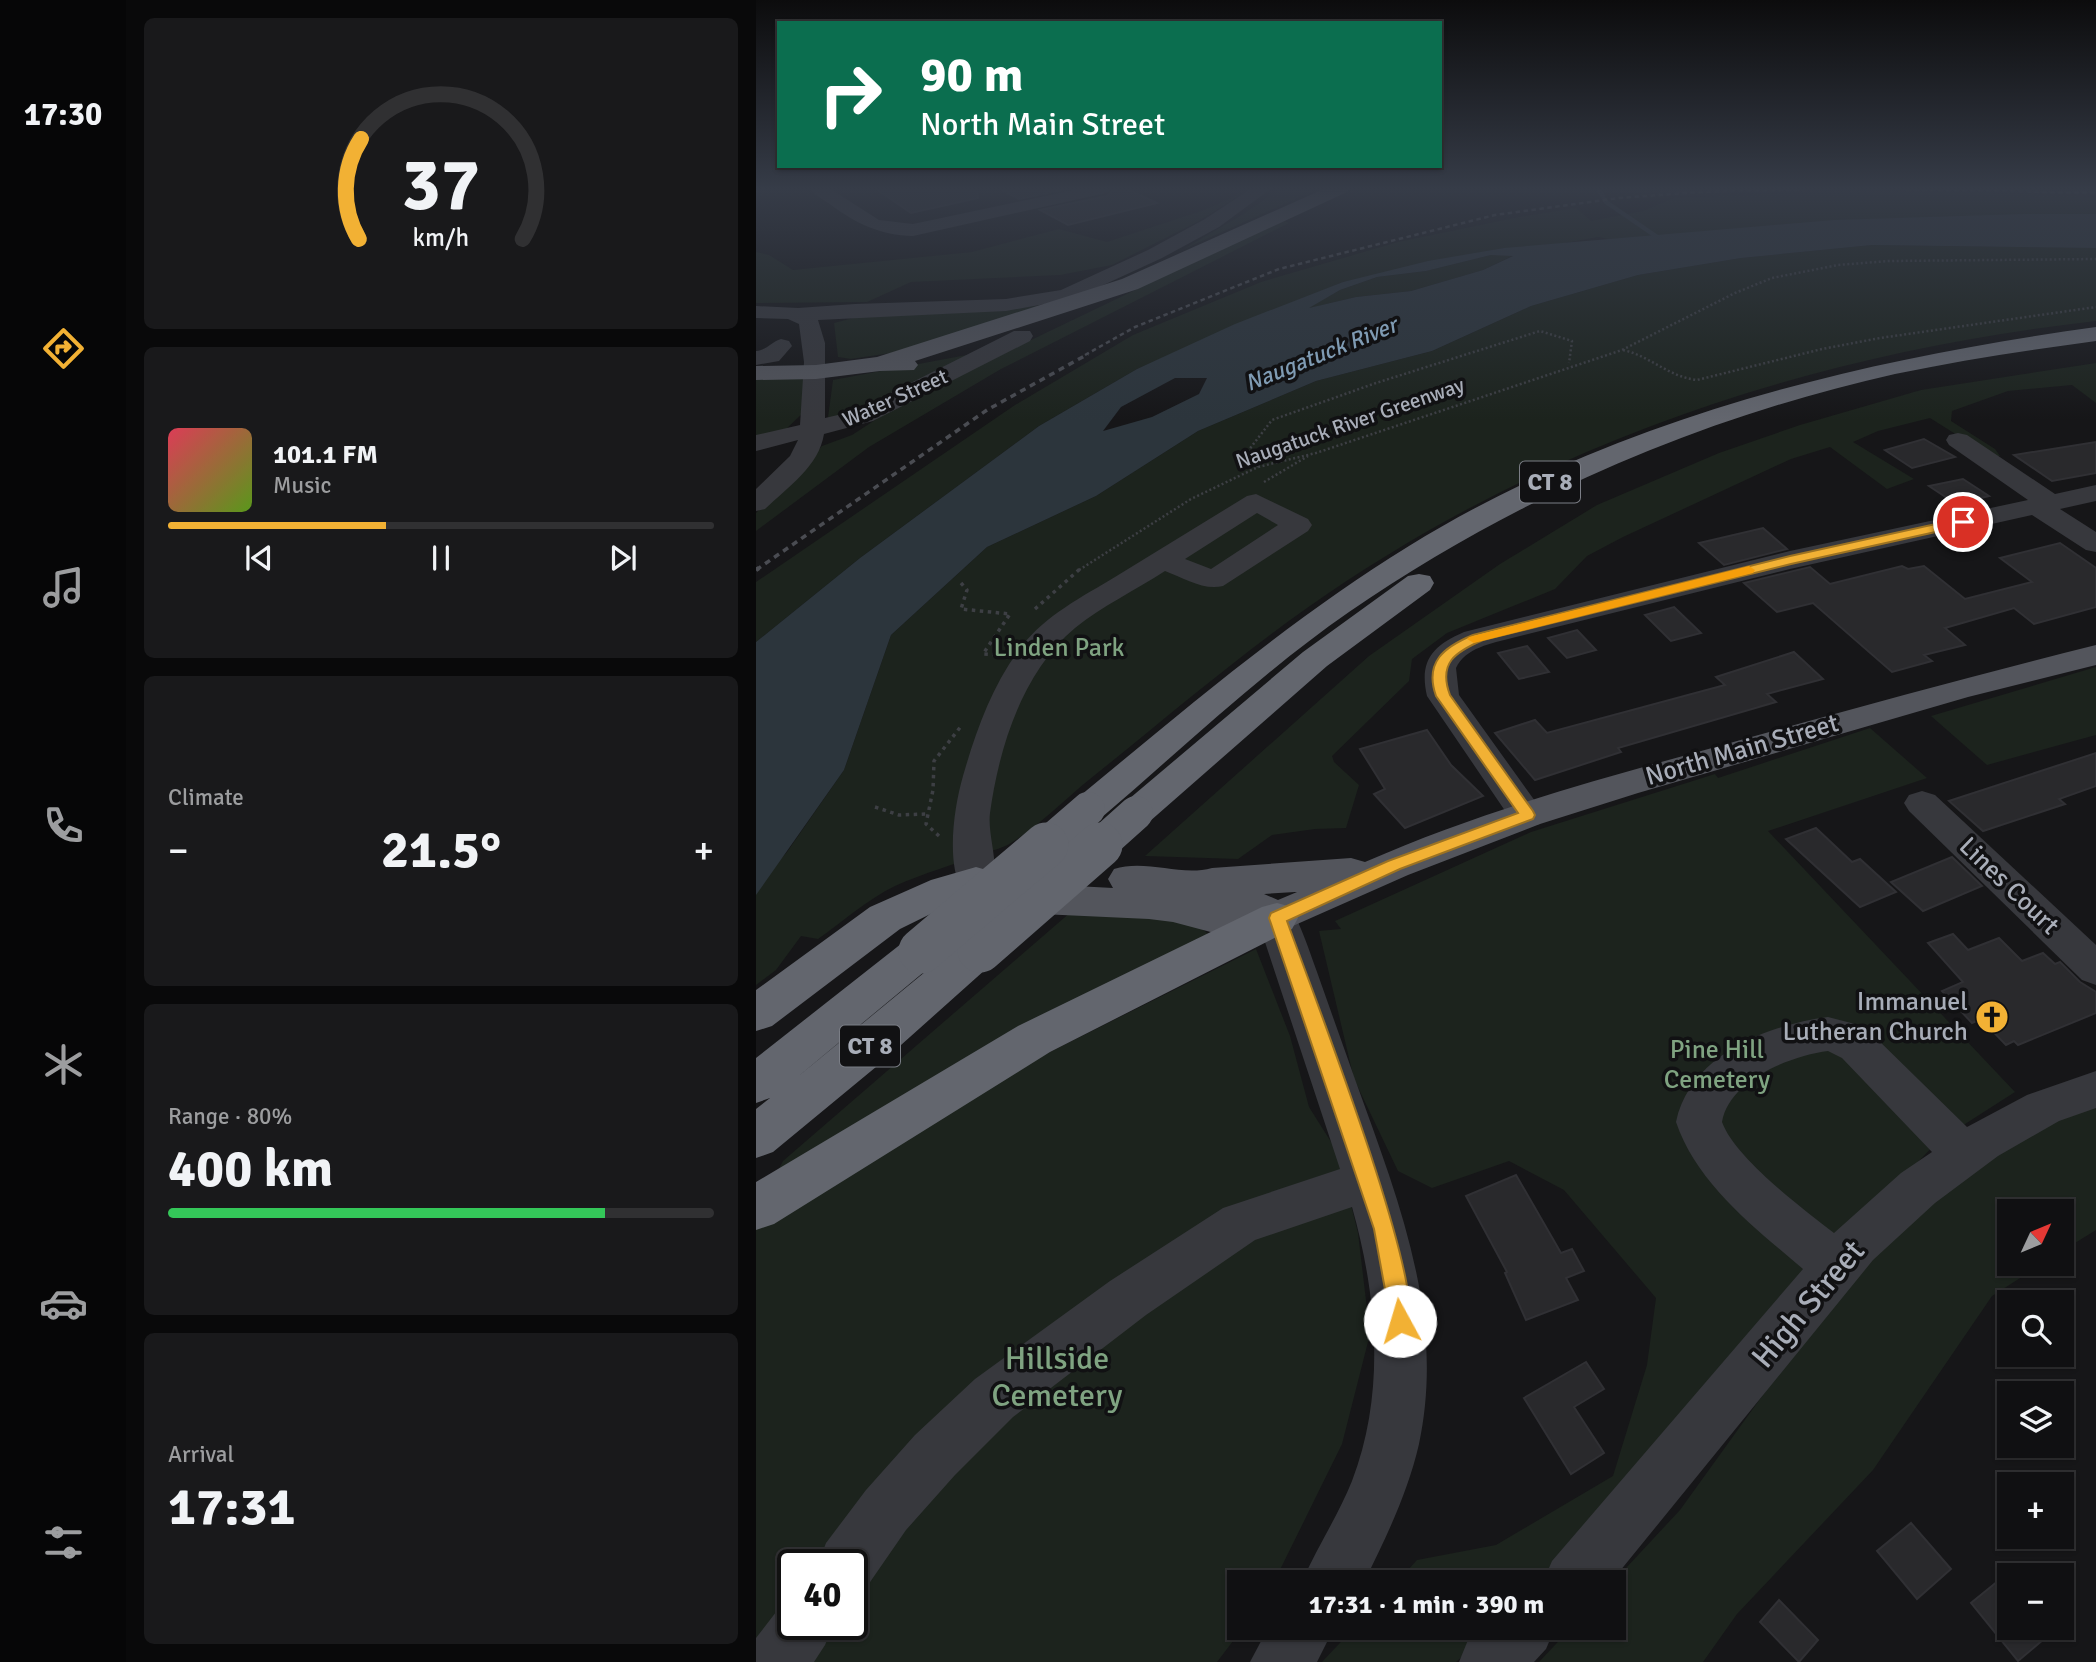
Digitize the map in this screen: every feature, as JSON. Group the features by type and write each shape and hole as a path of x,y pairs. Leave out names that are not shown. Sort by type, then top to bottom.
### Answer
{"highway":[{"name":"CT 8","path":"756,1084 921,951 1221,698 1336,607 1447,536 1555,480 1661,434 1768,399 1874,371 2034,341 2091,342"},
{"name":"CT 8","path":"756,1136 866,1049 1286,683 1373,615 1480,545 1587,488 1693,443 1814,403 1908,378 2091,342"},
{"path":"756,1014 885,918 945,890 976,881"},
{"path":"756,1208 1034,1039 1277,918"}],"main road":[{"path":"756,373 816,372 880,364 1130,284 1171,266"},
{"path":"880,364 901,366 922,362 1022,336 1111,296 1130,284"},
{"name":"North Main Street","path":"976,881 989,891 1006,897 1149,904 1237,924 1277,918 1394,865 1527,815 1662,773 1943,693 2096,655"},
{"name":"North Main Street","path":"1188,882 1295,878 1394,865"},
{"path":"976,881 1035,876 1188,882 1244,900 1277,918"}],"street":[{"path":"756,312 796,315 855,310 1013,305 1066,295 1126,266"},
{"path":"756,443 811,431 816,372 811,324 796,315"},
{"name":"Water Street","path":"756,503 804,456 809,447 811,431 864,416 1022,336"},
{"path":"756,358 771,356 782,346"},
{"path":"1958,440 2096,544"},
{"path":"1527,815 1443,696 1437,681 1438,667 1458,646 1501,631 1790,560 2096,493"},
{"path":"976,881 971,821 975,795 993,731 1021,671 1047,636 1065,621 1163,560"},
{"name":"Lines Court","path":"1922,803 2096,969"},
{"path":"1277,918 1385,1229 1399,1299 1401,1363 1395,1426 1375,1491 1338,1570"},
{"path":"1838,1267 1764,1204 1707,1143 1699,1124 1701,1108 1721,1079 1744,1064 1782,1047 1814,1036 1839,1035 1857,1046 1965,1155"},
{"name":"High Street","path":"1583,1570 1856,1244 1918,1188 1965,1155 2043,1108 2096,1089"},
{"path":"858,1549 887,1510 935,1455 994,1398 1128,1298 1240,1223 1346,1188"},
{"path":"776,1662 792,1640"},
{"path":"1282,1662 1296,1640"},
{"path":"1490,1662 1513,1640"}],"path":[{"name":"Naugatuck River Greenway","path":"1030,615 1044,599 1077,571 1112,547 1191,499 1258,467 1316,453 1496,390 1622,350 1755,284 1814,269 1852,266"},
{"path":"1622,350 1632,352 1681,377 1697,380 1822,349 1880,338 2096,307"},
{"path":"1258,467 1248,451 1272,420 1376,383 1540,331 1572,341 1569,363"},
{"path":"1258,487 1280,470 1316,453"},
{"path":"961,583 967,590 961,609 1010,614 983,654 1000,655"},
{"path":"995,664 1006,647"},
{"path":"944,839 926,824 933,790 934,761 966,716"},
{"path":"875,807 899,814 926,814"}],"green space":[{"path":"756,266 786,266 793,270 837,266 1109,266 1060,275 911,282 867,302 756,303"},
{"path":"1186,266 1205,266 1001,369 869,447 756,531 756,513 822,446 852,435 906,400"},
{"path":"1317,266 1420,266 1343,282 1137,369 1039,426 860,558 756,642 756,582 1015,405 1133,335 1261,282"},
{"path":"1448,266 1492,266 1411,291 1356,297 1306,309 1340,290 1377,277"},
{"name":"Linden Park","path":"1695,266 2096,266 2096,321 1990,336 1885,356 1783,382 1683,414 1585,453 1490,497 1397,549 1307,608 1251,649 1011,843 895,886 865,904 818,939 801,936 776,970 756,985 756,887 787,852 844,770 891,635 987,547 1096,496 1198,431 1316,381 1432,351 1531,306 1638,275"},
{"path":"1074,299 891,353 851,359 838,357 834,323 861,316 995,310"},
{"path":"988,351 827,425 833,380"},
{"path":"2096,363 2096,403 2072,385 2008,391 1952,411 1951,421 1995,449 2000,456 1992,457 1930,418 1878,431 1853,442 1914,479 1887,489 1830,447 1791,459 1587,556 1555,589 1447,633 1412,659 1409,681 1332,756 1334,762 1359,785 1346,828 1272,835 1238,859 1145,856 1369,656 1500,564 1597,505 1719,453 1800,425 1921,390"},
{"path":"810,376 808,408 782,433 756,438 756,377"},
{"path":"2096,667 2096,735 1987,765 1931,716"},
{"name":"Pine Hill Cemetery","path":"1870,728 1927,778 1768,831 2015,1092 1937,1142 1719,1372 1550,1570 1408,1570 1417,1560 1496,1545 1613,1476 1647,1365 1656,1298 1564,1190 1509,1161 1432,1188 1398,1171 1354,1079 1319,931 1341,929 1335,921 1531,832 1715,774 1718,778"},
{"path":"1072,911 1165,914 1198,926 1210,936 772,1182 783,1161"},
{"name":"Hillside Cemetery","path":"1256,949 1290,1036 1309,1107 1338,1153 1358,1233 1370,1334 1342,1444 1280,1570 1227,1570 1227,1640 1234,1640 1217,1662 756,1662 756,1225 990,1082"},
{"path":"2096,1102 2096,1230 2074,1244 2074,1199 1997,1199 1997,1276 2023,1276 1997,1290 1992,1296 1873,1470 1737,1614 1703,1662 1539,1662 1560,1640 1626,1640 1624,1570 1680,1510 1861,1259 1937,1186 2055,1114"},
{"path":"1343,1640 1481,1640 1456,1662 1322,1662"}],"water":[{"name":"Naugatuck River","path":"1410,266 1448,266 1377,277 1340,290 1309,308 1356,297 1411,291 1493,266 1695,266 1638,275 1531,306 1432,351 1316,381 1198,431 1096,496 987,547 891,635 844,770 756,895 756,642 860,558 1039,426 1137,369 1235,324 1343,282","holes":["1175,378 1207,378 1199,394 1152,417 1103,431 1121,407"]}],"building":[{"path":"1924,439 1955,457 1912,468 1885,450"},
{"path":"2096,442 2096,473 2052,481 2014,455"},
{"path":"1963,479 1989,496 1956,504 1929,486"},
{"path":"1763,528 1787,549 1724,565 1699,543"},
{"path":"2060,543 2096,568 2096,607 2034,624 2014,608 1945,628 1965,645 1924,655 1932,661 1892,672 1813,603 1777,612 1744,583 1810,567 1830,584 1902,566 1908,569 1924,566 1965,599 2032,582 2000,558"},
{"path":"1674,607 1701,633 1671,641 1645,615"},
{"path":"1577,630 1596,650 1567,658 1548,638"},
{"path":"1527,646 1549,672 1519,679 1498,653"},
{"path":"1794,652 1823,679 1767,694 1776,702 1618,748 1621,752 1535,780 1495,733 1535,720 1547,733 1725,685 1716,677"},
{"path":"1427,730 1451,765 1483,796 1405,828 1374,794 1385,789 1360,749"},
{"path":"2096,753 2096,786 2059,799 2065,804 1983,831 1949,801"},
{"path":"1816,828 1852,862 1860,859 1896,892 1860,907 1786,839"},
{"path":"1952,857 1982,886 1923,911 1891,882"},
{"path":"1953,934 1968,950 1999,938 2022,961 2043,953 2055,964 2060,962 2080,982 2096,992 2096,1013 2018,1045 2014,1041 2006,1045 1981,1019 1972,1023 1942,991 1963,982 1928,943"},
{"path":"1516,1175 1561,1253 1572,1249 1584,1271 1566,1278 1578,1300 1526,1320 1505,1273 1507,1272 1466,1196"},
{"path":"1586,1362 1604,1389 1574,1407 1604,1453 1571,1474 1524,1398"},
{"path":"1911,1523 1951,1569 1917,1599 1877,1551"},
{"path":"1997,1582 1997,1635 1971,1603"},
{"path":"1779,1600 1818,1640 1799,1662 1760,1622"},
{"path":"2001,1640 2043,1640 2018,1661"}],"railway":[{"path":"1085,355 1135,327 1293,266"},
{"path":"759,568 756,570 987,410 1088,354"}],"slow traffic":[{"path":"1474,639 1749,570"}],"place":[{"name":"Immanuel Lutheran Church","path":"1992,1017"}],"route":[{"path":"1400,1321 1399,1299 1385,1229 1277,918 1394,865 1527,815 1443,696 1437,681 1438,667 1458,646 1478,638 1790,560 1963,522"}]}
